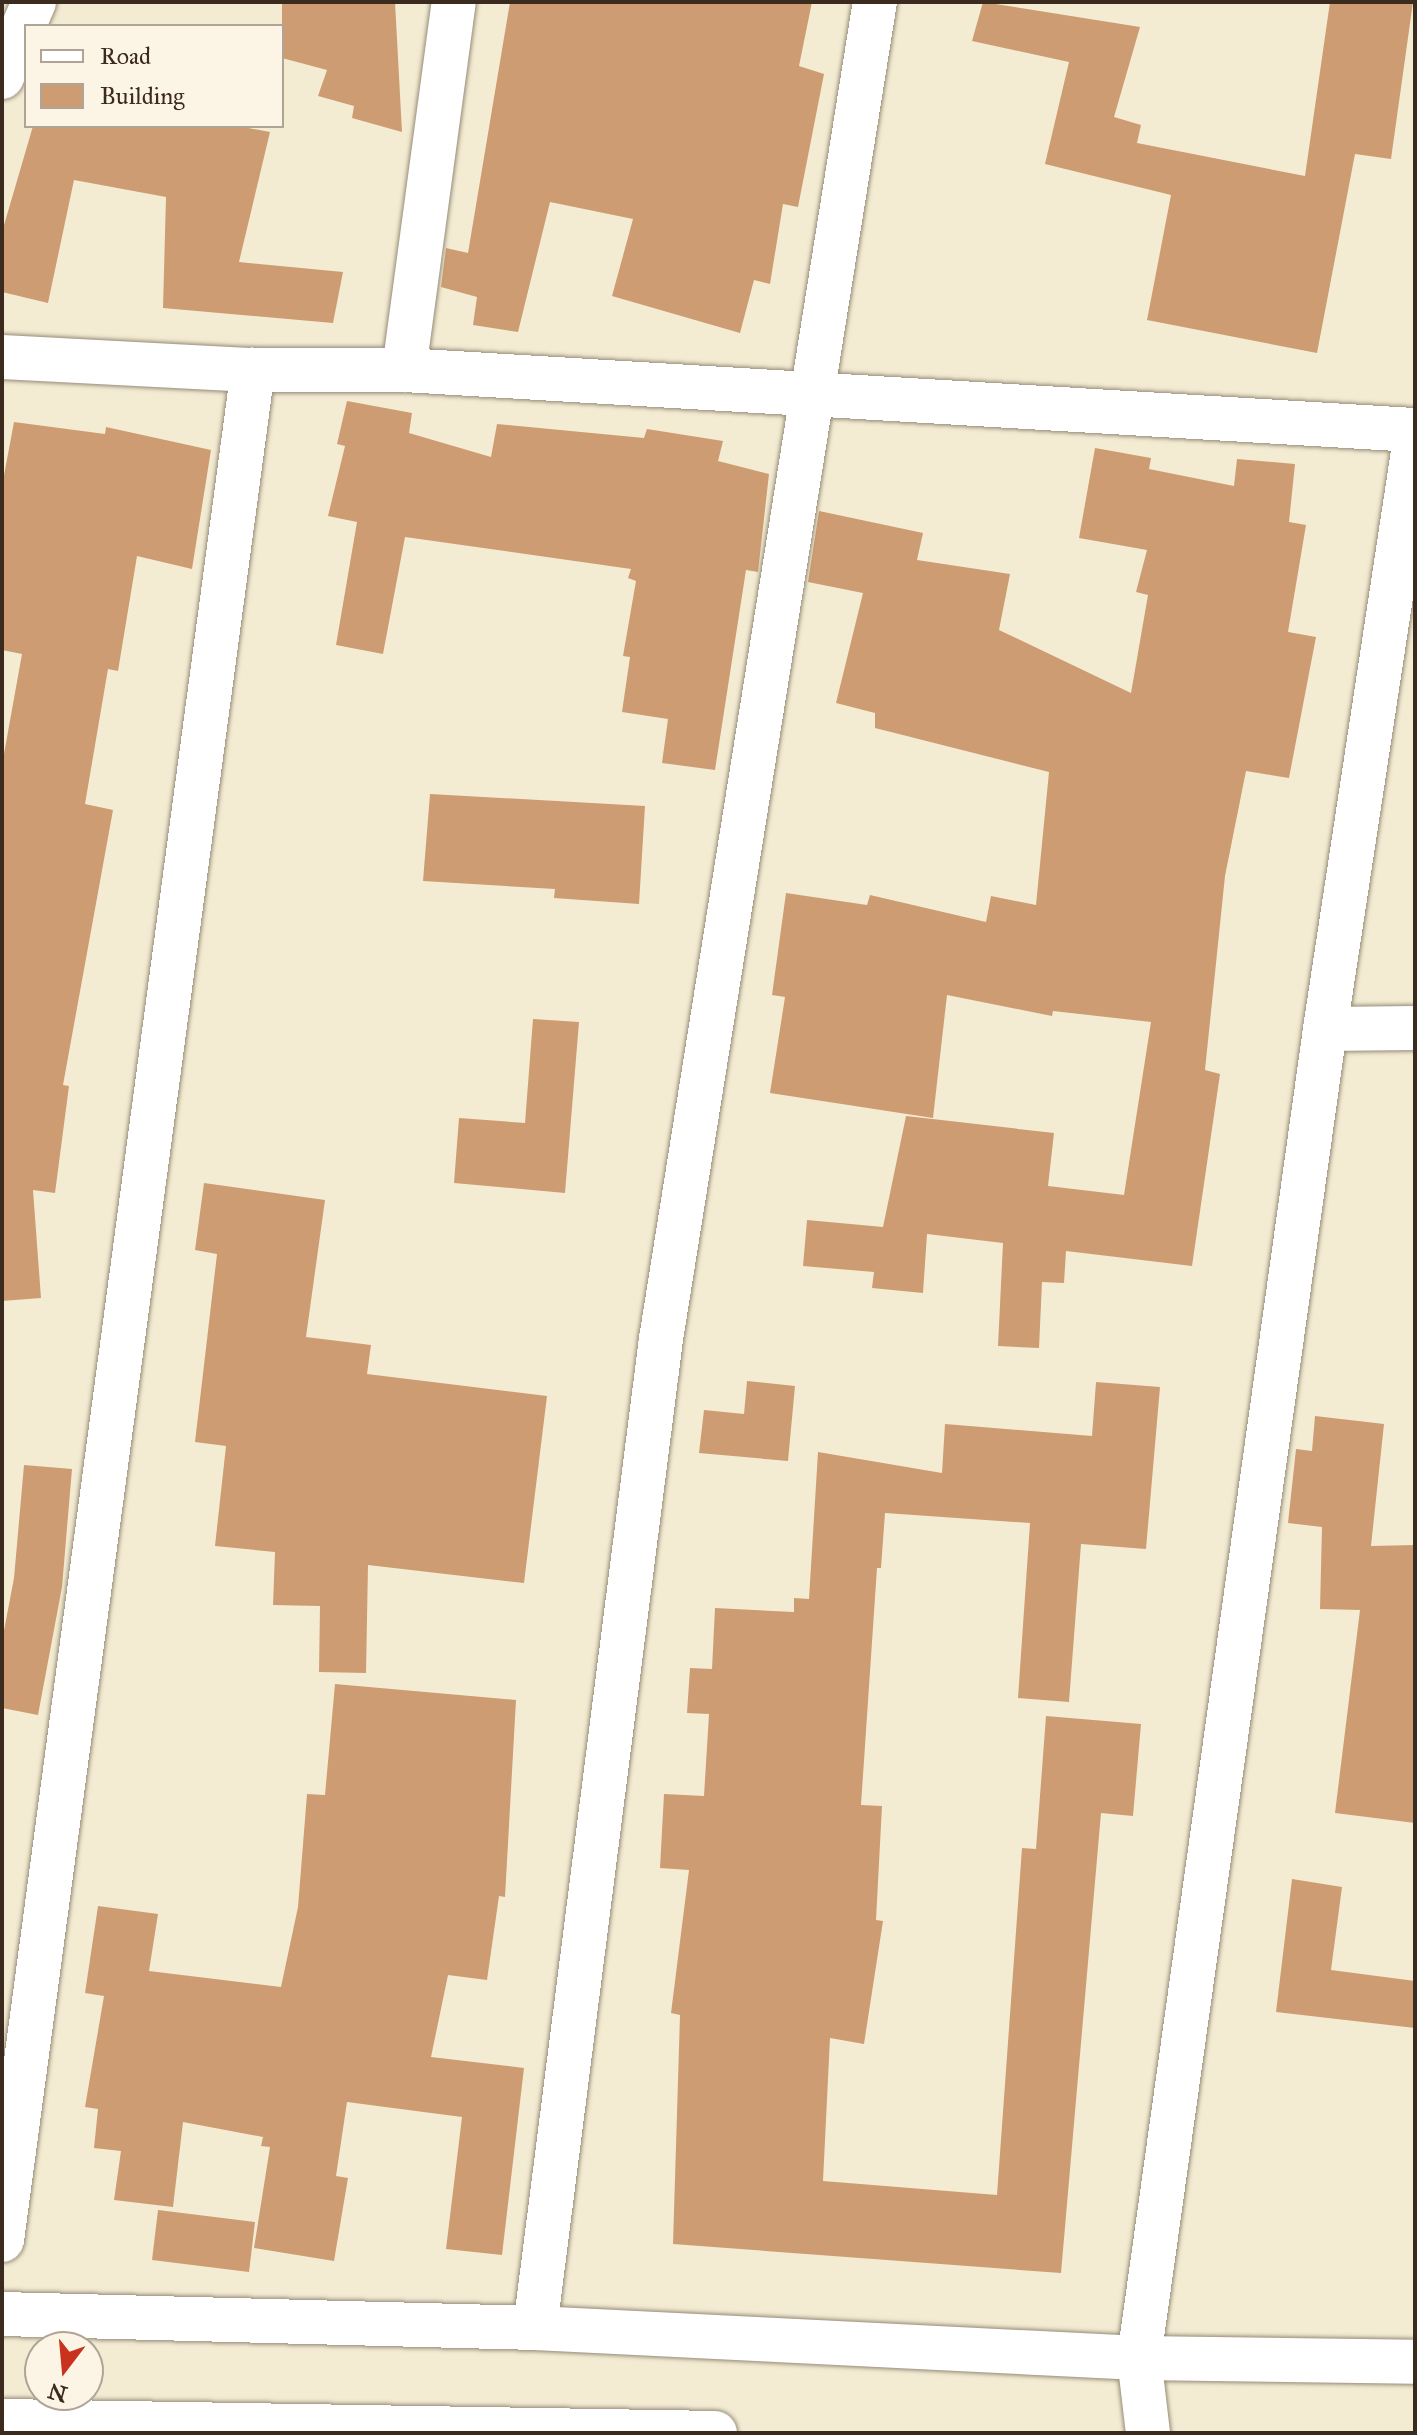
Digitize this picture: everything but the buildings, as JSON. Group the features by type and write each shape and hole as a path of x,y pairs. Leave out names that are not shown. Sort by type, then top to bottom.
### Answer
{"street":[{"path":"25,24 34,2"},
{"path":"404,370 454,2"},
{"path":"535,2328 661,1339 815,396 875,2"},
{"path":"2,77 24,25"},
{"path":"2,357 253,370 404,370 1415,430"},
{"path":"2,2240 253,370"},
{"path":"1148,2433 1139,2358 1325,1029 1415,439"},
{"path":"1325,1029 1415,1028"},
{"path":"2,2314 535,2328 1139,2358 1415,2362"},
{"path":"4,2425 715,2433"}]}
